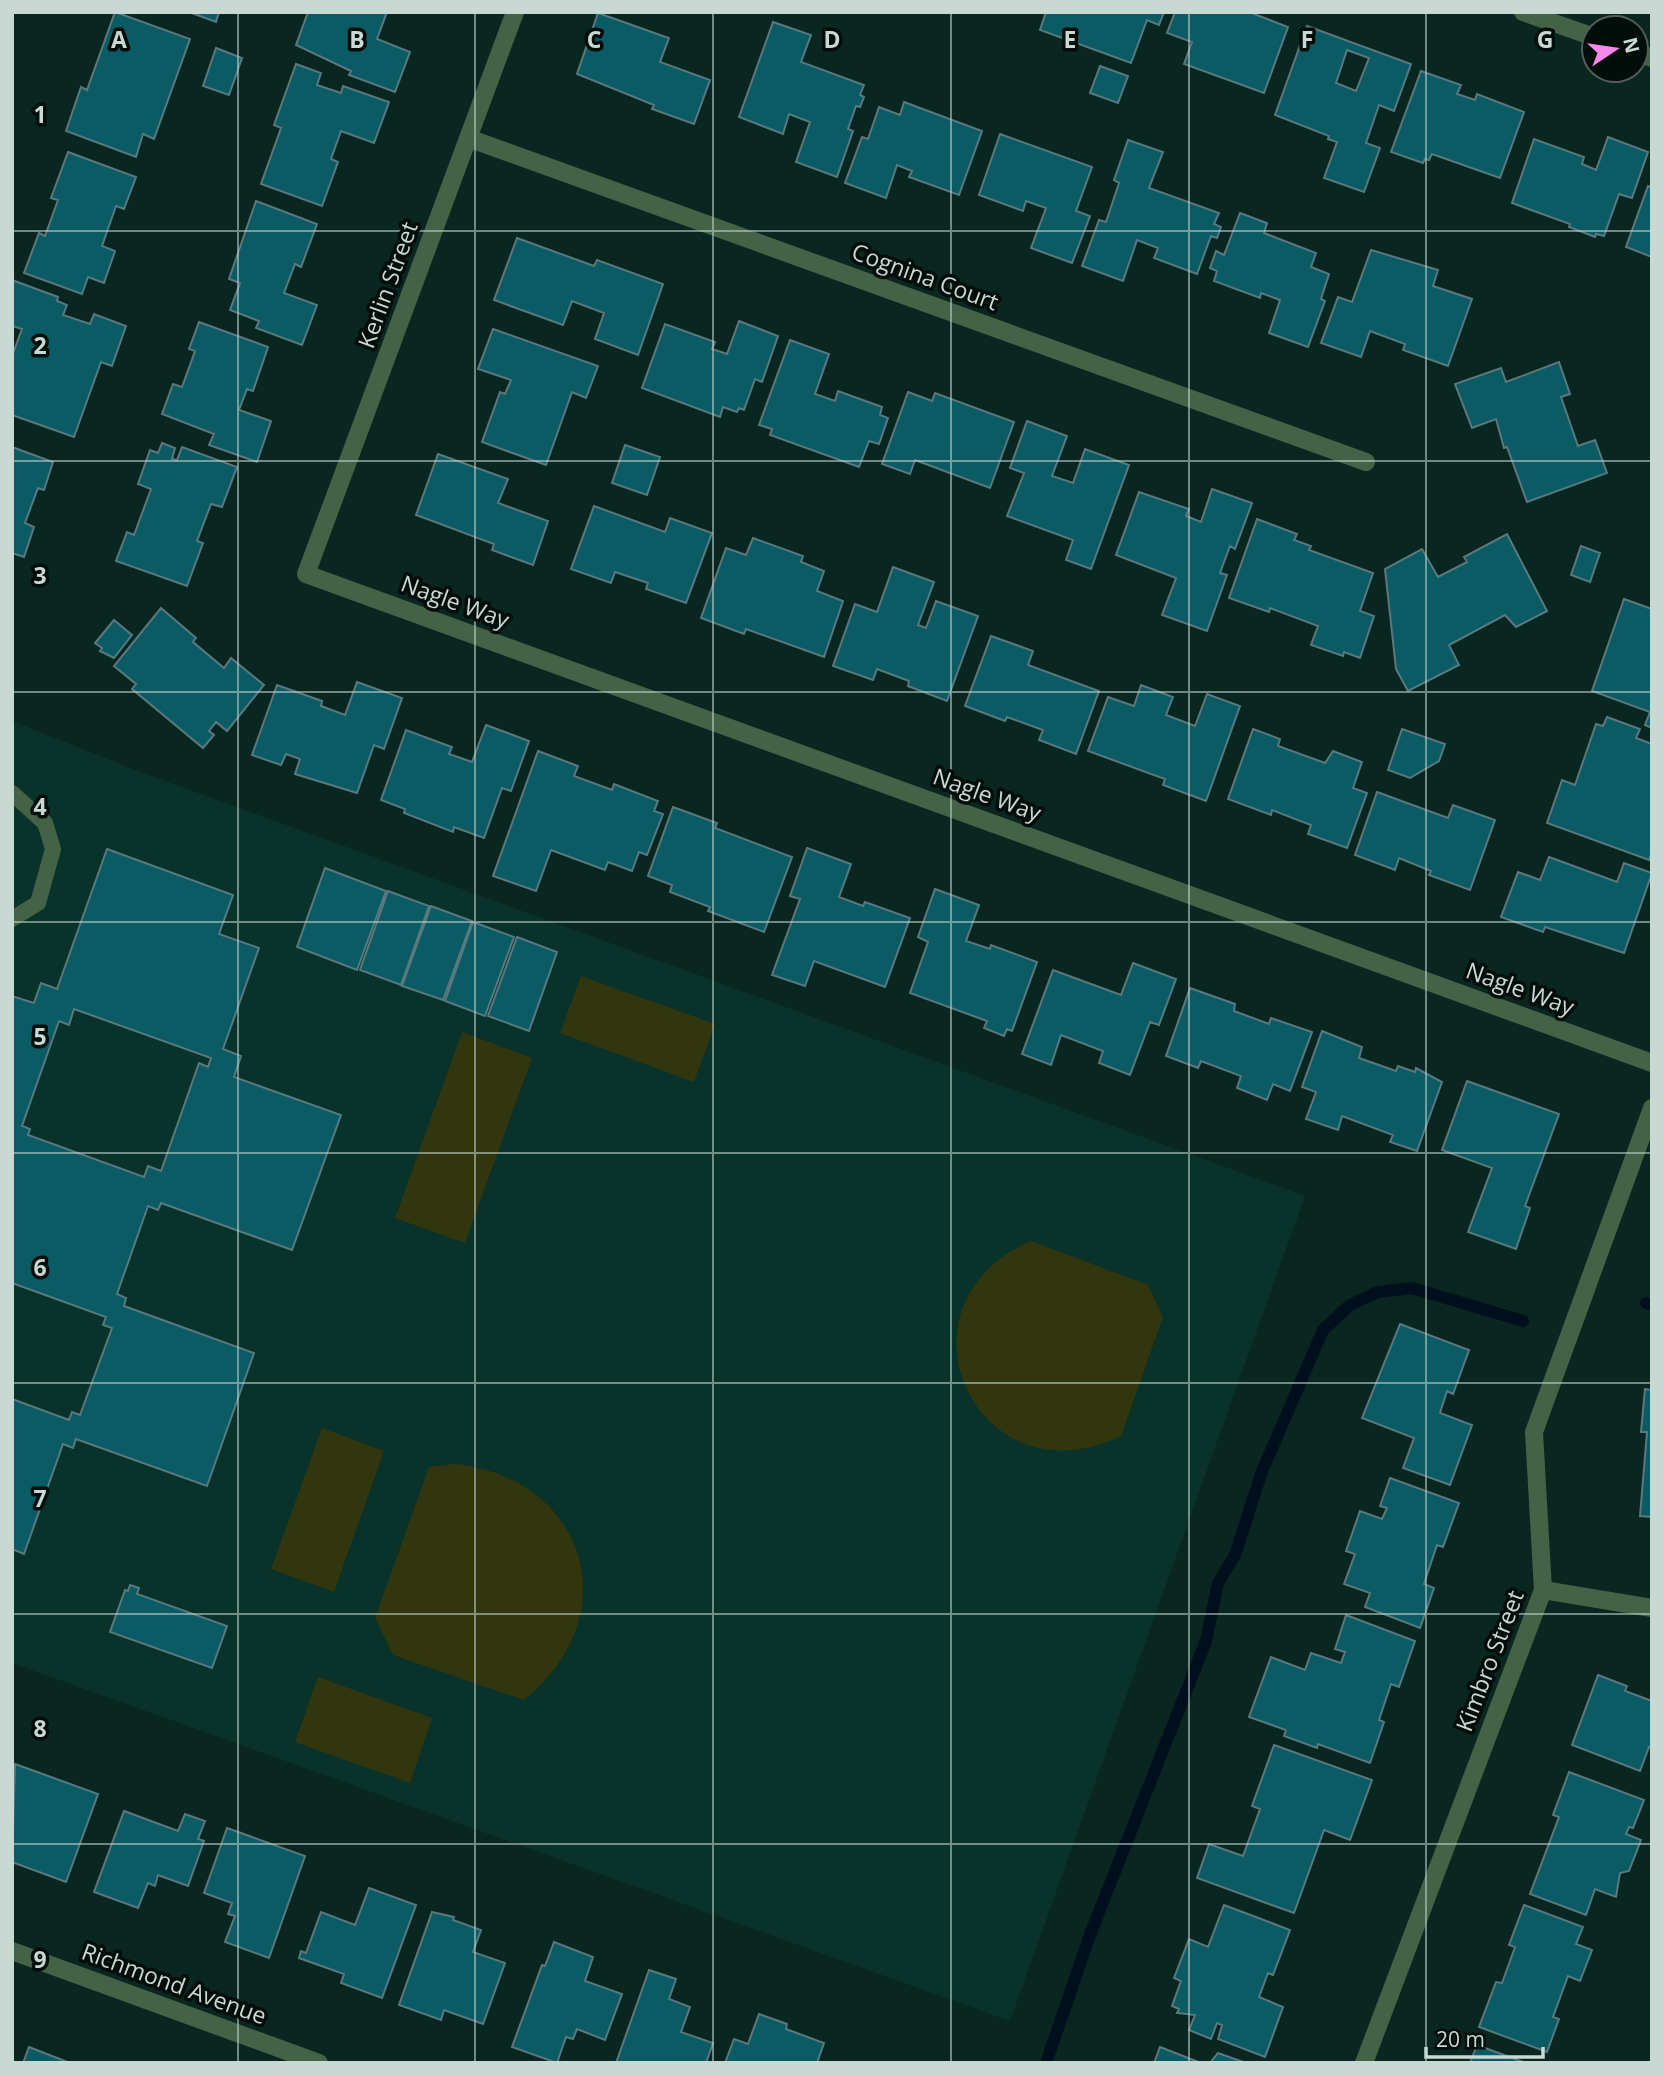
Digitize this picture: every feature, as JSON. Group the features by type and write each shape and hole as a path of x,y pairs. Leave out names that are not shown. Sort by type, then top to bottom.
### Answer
{"street":[{"name":"Kerlin Street","path":"306,574 515,12"},
{"path":"1524,12 1580,32"},
{"name":"Cognina Court","path":"468,138 1366,462"},
{"name":"Nagle Way","path":"306,574 1652,1063"},
{"name":"Kimbro Street","path":"1364,2063 1543,1590 1534,1432 1652,1108"},
{"path":"1543,1590 1652,1608"},
{"name":"Richmond Avenue","path":"12,1951 318,2063"}],"lane":[{"path":"12,793 45,823 53,849 38,903 12,919"}],"shaded area":[{"path":"12,721 138,771 1305,1196 1010,2021 12,1663"},
{"path":"581,976 715,1024 694,1082 560,1033"},
{"path":"462,1032 532,1058 465,1243 395,1218"},
{"path":"1031,1241 1148,1285 1163,1317 1121,1436 1069,1450 1025,1444 990,1422 966,1388 957,1349 963,1308 987,1270"},
{"path":"322,1428 384,1451 334,1592 271,1569"},
{"path":"453,1464 499,1474 535,1494 562,1522 578,1555 583,1592 576,1629 557,1666 524,1700 393,1655 375,1618 429,1467"},
{"path":"318,1677 432,1718 410,1783 295,1742"}],"building":[{"path":"115,12 190,39 154,139 143,134 136,157 66,131 81,87 87,90"},
{"path":"189,12 219,12 216,22"},
{"path":"308,12 387,12 377,39 410,52 395,92 349,75 351,71 296,45"},
{"path":"1046,12 1164,12 1159,25 1147,20 1131,63 1040,30"},
{"path":"1175,12 1249,12 1288,27 1264,93 1184,64 1192,42 1167,33"},
{"path":"598,13 669,38 660,62 710,80 694,124 652,109 654,105 577,74"},
{"path":"773,22 811,35 801,62 864,85 860,95 864,97 860,107 856,106 848,129 853,131 837,177 796,162 810,122 789,114 783,134 739,117"},
{"path":"1307,26 1411,64 1394,111 1379,105 1366,143 1380,148 1364,192 1324,178 1337,142 1328,139 1329,136 1275,115","holes":["1347,50 1369,58 1356,91 1336,83"]},
{"path":"216,48 242,58 229,95 203,86"},
{"path":"296,64 321,73 317,85 341,93 343,86 389,102 374,143 341,131 331,159 338,162 322,206 261,184 281,128 274,125"},
{"path":"1100,66 1128,76 1118,103 1090,93"},
{"path":"1421,71 1461,85 1457,94 1475,100 1477,94 1524,112 1500,178 1432,154 1429,160 1425,159 1423,163 1391,152"},
{"path":"904,102 982,131 959,195 909,177 912,171 897,165 886,198 845,183 862,137 868,139 879,107 900,115"},
{"path":"1000,134 1092,167 1076,211 1090,216 1072,263 1031,248 1046,208 1026,201 1023,211 979,195"},
{"path":"1608,137 1648,152 1632,198 1619,194 1604,236 1596,234 1595,237 1569,227 1570,224 1512,203 1534,139 1584,157 1582,164 1596,170"},
{"path":"1128,140 1163,152 1149,188 1219,213 1214,224 1221,227 1217,238 1211,236 1197,274 1154,258 1158,248 1137,240 1123,281 1082,266 1099,220 1106,222 1119,183 1114,180"},
{"path":"68,152 136,177 124,209 116,206 102,246 115,251 104,283 88,277 82,294 24,273 39,233 45,236 58,200 51,198"},
{"path":"1648,186 1652,187 1652,257 1626,247"},
{"path":"256,201 317,224 301,267 295,264 284,293 317,305 302,345 256,328 259,321 230,310 240,283 229,279"},
{"path":"1240,213 1267,223 1264,233 1316,253 1311,267 1329,274 1321,299 1325,301 1308,347 1269,333 1280,300 1261,293 1260,298 1214,281 1217,271 1210,268 1216,251 1224,255"},
{"path":"517,238 594,266 597,260 663,284 638,355 595,339 604,313 572,301 563,325 494,300"},
{"path":"1371,250 1438,270 1433,286 1472,299 1448,366 1403,350 1405,344 1370,331 1361,357 1321,343 1338,297 1352,302"},
{"path":"12,280 58,297 57,301 67,305 63,315 90,324 94,314 126,326 112,366 101,362 74,437 12,415 12,356 22,329 12,326"},
{"path":"739,321 778,336 762,382 755,379 744,410 739,408 737,412 723,407 720,417 642,388 665,324 715,342 712,349 727,354"},
{"path":"199,322 268,347 253,391 247,389 239,410 271,421 257,462 209,445 214,434 162,414 173,384 182,387 195,351 189,349"},
{"path":"493,329 598,366 586,398 572,392 546,465 482,442 500,392 505,394 511,380 478,369"},
{"path":"790,340 829,354 815,394 835,401 838,391 882,407 880,415 888,418 879,444 869,441 859,467 770,435 772,429 759,425"},
{"path":"1559,362 1570,394 1561,397 1578,446 1595,440 1607,473 1527,502 1507,447 1504,448 1496,419 1472,428 1455,384 1501,368 1506,382"},
{"path":"908,392 932,401 935,393 1014,422 990,488 915,460 910,474 882,464"},
{"path":"1027,421 1067,436 1052,476 1073,483 1085,449 1129,465 1091,569 1066,560 1073,540 1007,516 1024,473 1010,468"},
{"path":"162,443 175,448 172,459 177,460 182,447 237,467 222,507 211,504 197,541 203,543 187,586 116,561 127,532 134,535 151,489 138,484 150,450 158,453"},
{"path":"625,445 660,457 647,495 612,483"},
{"path":"12,447 53,462 44,490 38,488 25,523 34,527 24,557 12,553"},
{"path":"438,454 508,479 498,503 548,521 533,565 492,550 494,544 416,515"},
{"path":"1212,489 1252,503 1235,549 1230,546 1220,573 1227,575 1207,631 1162,615 1176,578 1116,555 1139,492 1189,509 1186,516 1201,522"},
{"path":"594,506 665,532 670,518 712,533 686,603 646,589 648,583 615,572 611,583 571,569"},
{"path":"1257,519 1297,534 1294,540 1311,546 1309,550 1373,573 1360,611 1374,616 1360,658 1344,652 1343,656 1311,645 1318,626 1270,608 1269,612 1229,598"},
{"path":"1507,534 1547,611 1516,627 1505,615 1449,645 1459,665 1408,691 1396,669 1385,569 1422,549 1438,577 1467,562 1464,557"},
{"path":"753,538 803,556 801,562 824,571 817,591 843,601 824,657 746,629 744,634 701,618 726,548 746,555"},
{"path":"1581,546 1600,553 1590,582 1571,575"},
{"path":"893,567 934,582 918,625 926,628 936,601 978,616 947,701 908,686 909,681 877,669 873,680 833,666 855,604 877,612"},
{"path":"1624,599 1652,609 1652,728 1645,725 1650,712 1592,691"},
{"path":"161,608 196,638 193,642 224,668 231,658 264,685 227,731 216,722 209,731 214,735 203,748 132,689 136,684 114,666"},
{"path":"114,620 132,635 114,658 100,651 102,648 95,643"},
{"path":"991,636 1033,651 1028,665 1099,691 1076,754 1039,740 1043,730 1007,717 1005,721 965,706"},
{"path":"357,682 402,698 384,749 374,745 357,793 295,774 300,759 286,754 281,765 252,755 277,685 322,701 321,706 345,715"},
{"path":"1141,685 1173,697 1166,715 1195,726 1207,694 1240,706 1206,801 1163,785 1165,779 1088,751 1108,697 1134,706"},
{"path":"1607,717 1640,729 1636,738 1652,744 1652,852 1649,860 1547,823 1562,780 1575,785 1596,724 1603,726"},
{"path":"486,725 529,741 511,791 502,788 484,838 454,827 453,832 404,813 405,809 381,800 406,730 452,747 449,754 472,762"},
{"path":"1253,729 1280,739 1278,746 1325,763 1333,751 1362,762 1353,788 1367,793 1347,848 1308,834 1311,825 1272,810 1271,815 1228,799"},
{"path":"1402,729 1445,744 1439,761 1410,778 1388,770"},
{"path":"538,751 578,766 574,776 612,790 614,784 658,801 654,811 663,814 647,855 639,852 632,871 608,862 605,870 551,850 536,891 493,876"},
{"path":"1377,792 1448,818 1453,805 1495,820 1470,890 1429,875 1431,871 1399,858 1395,870 1355,855"},
{"path":"673,807 717,823 715,828 792,857 764,932 708,911 710,907 670,892 672,885 648,876"},
{"path":"807,848 851,864 839,897 863,906 865,902 910,918 885,987 814,961 805,986 772,975 800,899 790,896"},
{"path":"107,849 233,895 219,934 259,948 223,1049 241,1056 234,1077 341,1115 292,1250 161,1203 158,1210 148,1206 117,1294 126,1298 124,1306 254,1353 207,1486 76,1439 73,1448 63,1444 24,1554 12,1549 12,1399 69,1420 72,1412 80,1415 112,1328 103,1325 106,1317 12,1283 12,996 34,1003 41,983 57,989","holes":["74,1009 211,1058 208,1067 199,1063 161,1171 148,1166 144,1177 28,1135 30,1129 22,1126 59,1021 69,1025"]},
{"path":"1549,857 1617,882 1624,863 1652,873 1624,953 1545,927 1543,932 1501,917 1518,872 1540,880"},
{"path":"325,868 386,891 357,970 297,947"},
{"path":"935,889 979,905 966,941 990,949 991,945 1037,962 1012,1031 1007,1029 1004,1036 984,1028 987,1021 910,993 928,942 918,937"},
{"path":"388,891 429,906 401,985 360,970"},
{"path":"431,906 472,921 443,1000 402,986"},
{"path":"473,922 514,937 485,1016 445,1001"},
{"path":"517,937 557,952 529,1031 488,1016"},
{"path":"1133,963 1176,979 1159,1025 1150,1022 1130,1075 1099,1063 1103,1051 1061,1035 1051,1065 1022,1054 1053,970 1121,995"},
{"path":"1190,988 1235,1004 1234,1011 1269,1024 1271,1018 1312,1032 1290,1091 1273,1084 1267,1100 1237,1088 1241,1076 1201,1061 1198,1068 1166,1056"},
{"path":"1322,1031 1362,1047 1359,1058 1396,1071 1398,1066 1415,1072 1416,1068 1442,1082 1417,1151 1390,1142 1393,1135 1342,1116 1338,1130 1306,1119 1316,1092 1302,1087"},
{"path":"1467,1081 1559,1114 1525,1206 1530,1208 1516,1249 1468,1232 1492,1168 1442,1150"},
{"path":"1400,1324 1469,1350 1453,1394 1447,1391 1440,1413 1472,1425 1450,1485 1403,1468 1414,1438 1362,1418"},
{"path":"1645,1389 1652,1390 1652,1517 1640,1516 1647,1432 1641,1432"},
{"path":"1390,1478 1459,1503 1443,1547 1437,1545 1424,1584 1434,1588 1420,1628 1365,1607 1370,1593 1344,1584 1355,1554 1346,1551 1360,1511 1382,1519 1387,1508 1380,1506"},
{"path":"130,1585 139,1588 137,1594 227,1626 212,1668 110,1632 125,1590 128,1591"},
{"path":"1346,1615 1415,1641 1399,1687 1391,1684 1379,1720 1384,1722 1370,1763 1318,1744 1317,1748 1284,1736 1286,1730 1249,1717 1271,1657 1305,1670 1311,1653 1341,1663 1345,1652 1335,1649"},
{"path":"1598,1675 1627,1686 1625,1691 1652,1701 1652,1748 1649,1747 1640,1771 1572,1745"},
{"path":"1274,1745 1372,1780 1350,1840 1324,1830 1294,1913 1197,1878 1209,1844 1243,1856 1260,1809 1252,1806"},
{"path":"15,1764 98,1794 66,1882 12,1862"},
{"path":"1569,1772 1644,1800 1633,1828 1629,1827 1626,1834 1641,1840 1629,1871 1620,1873 1616,1897 1595,1889 1586,1915 1530,1894 1559,1817 1553,1815"},
{"path":"124,1811 178,1831 185,1814 205,1821 198,1839 204,1841 188,1886 158,1875 155,1886 148,1883 138,1908 94,1892"},
{"path":"227,1828 305,1856 269,1958 225,1942 235,1916 228,1914 232,1903 204,1893"},
{"path":"369,1888 416,1905 382,1998 341,1983 344,1974 299,1958 301,1951 306,1953 321,1912 355,1925"},
{"path":"1224,1905 1290,1930 1273,1975 1268,1973 1259,1997 1283,2007 1265,2057 1218,2039 1222,2025 1217,2023 1211,2039 1189,2030 1195,2015 1177,2013 1179,2009 1172,2006 1181,1981 1174,1978 1189,1939 1208,1947"},
{"path":"1524,1905 1583,1927 1576,1944 1592,1950 1580,1981 1568,1976 1553,2017 1559,2019 1547,2052 1479,2027 1496,1982 1502,1983 1515,1947 1509,1945"},
{"path":"432,1912 454,1917 453,1920 481,1930 473,1952 505,1963 483,2024 444,2010 441,2020 399,2005"},
{"path":"554,1942 593,1957 585,1981 622,1994 605,2040 577,2029 573,2039 566,2037 557,2063 512,2047 542,1965 545,1966"},
{"path":"649,1970 676,1979 669,1999 690,2007 681,2032 713,2043 706,2063 616,2063"},
{"path":"759,2014 787,2024 786,2029 824,2043 817,2063 725,2063 734,2039 748,2044"},
{"path":"1477,2045 1526,2063 1470,2063"},
{"path":"29,2047 70,2063 23,2063"},
{"path":"1160,2047 1201,2063 1154,2063"},
{"path":"1218,2053 1246,2063 1210,2063"}],"waterway":[{"path":"1046,2063 1090,1935 1206,1641 1218,1583 1235,1555 1261,1474 1323,1330 1350,1305 1378,1292 1412,1288 1523,1321"},
{"path":"1646,1303 1652,1305"}]}
